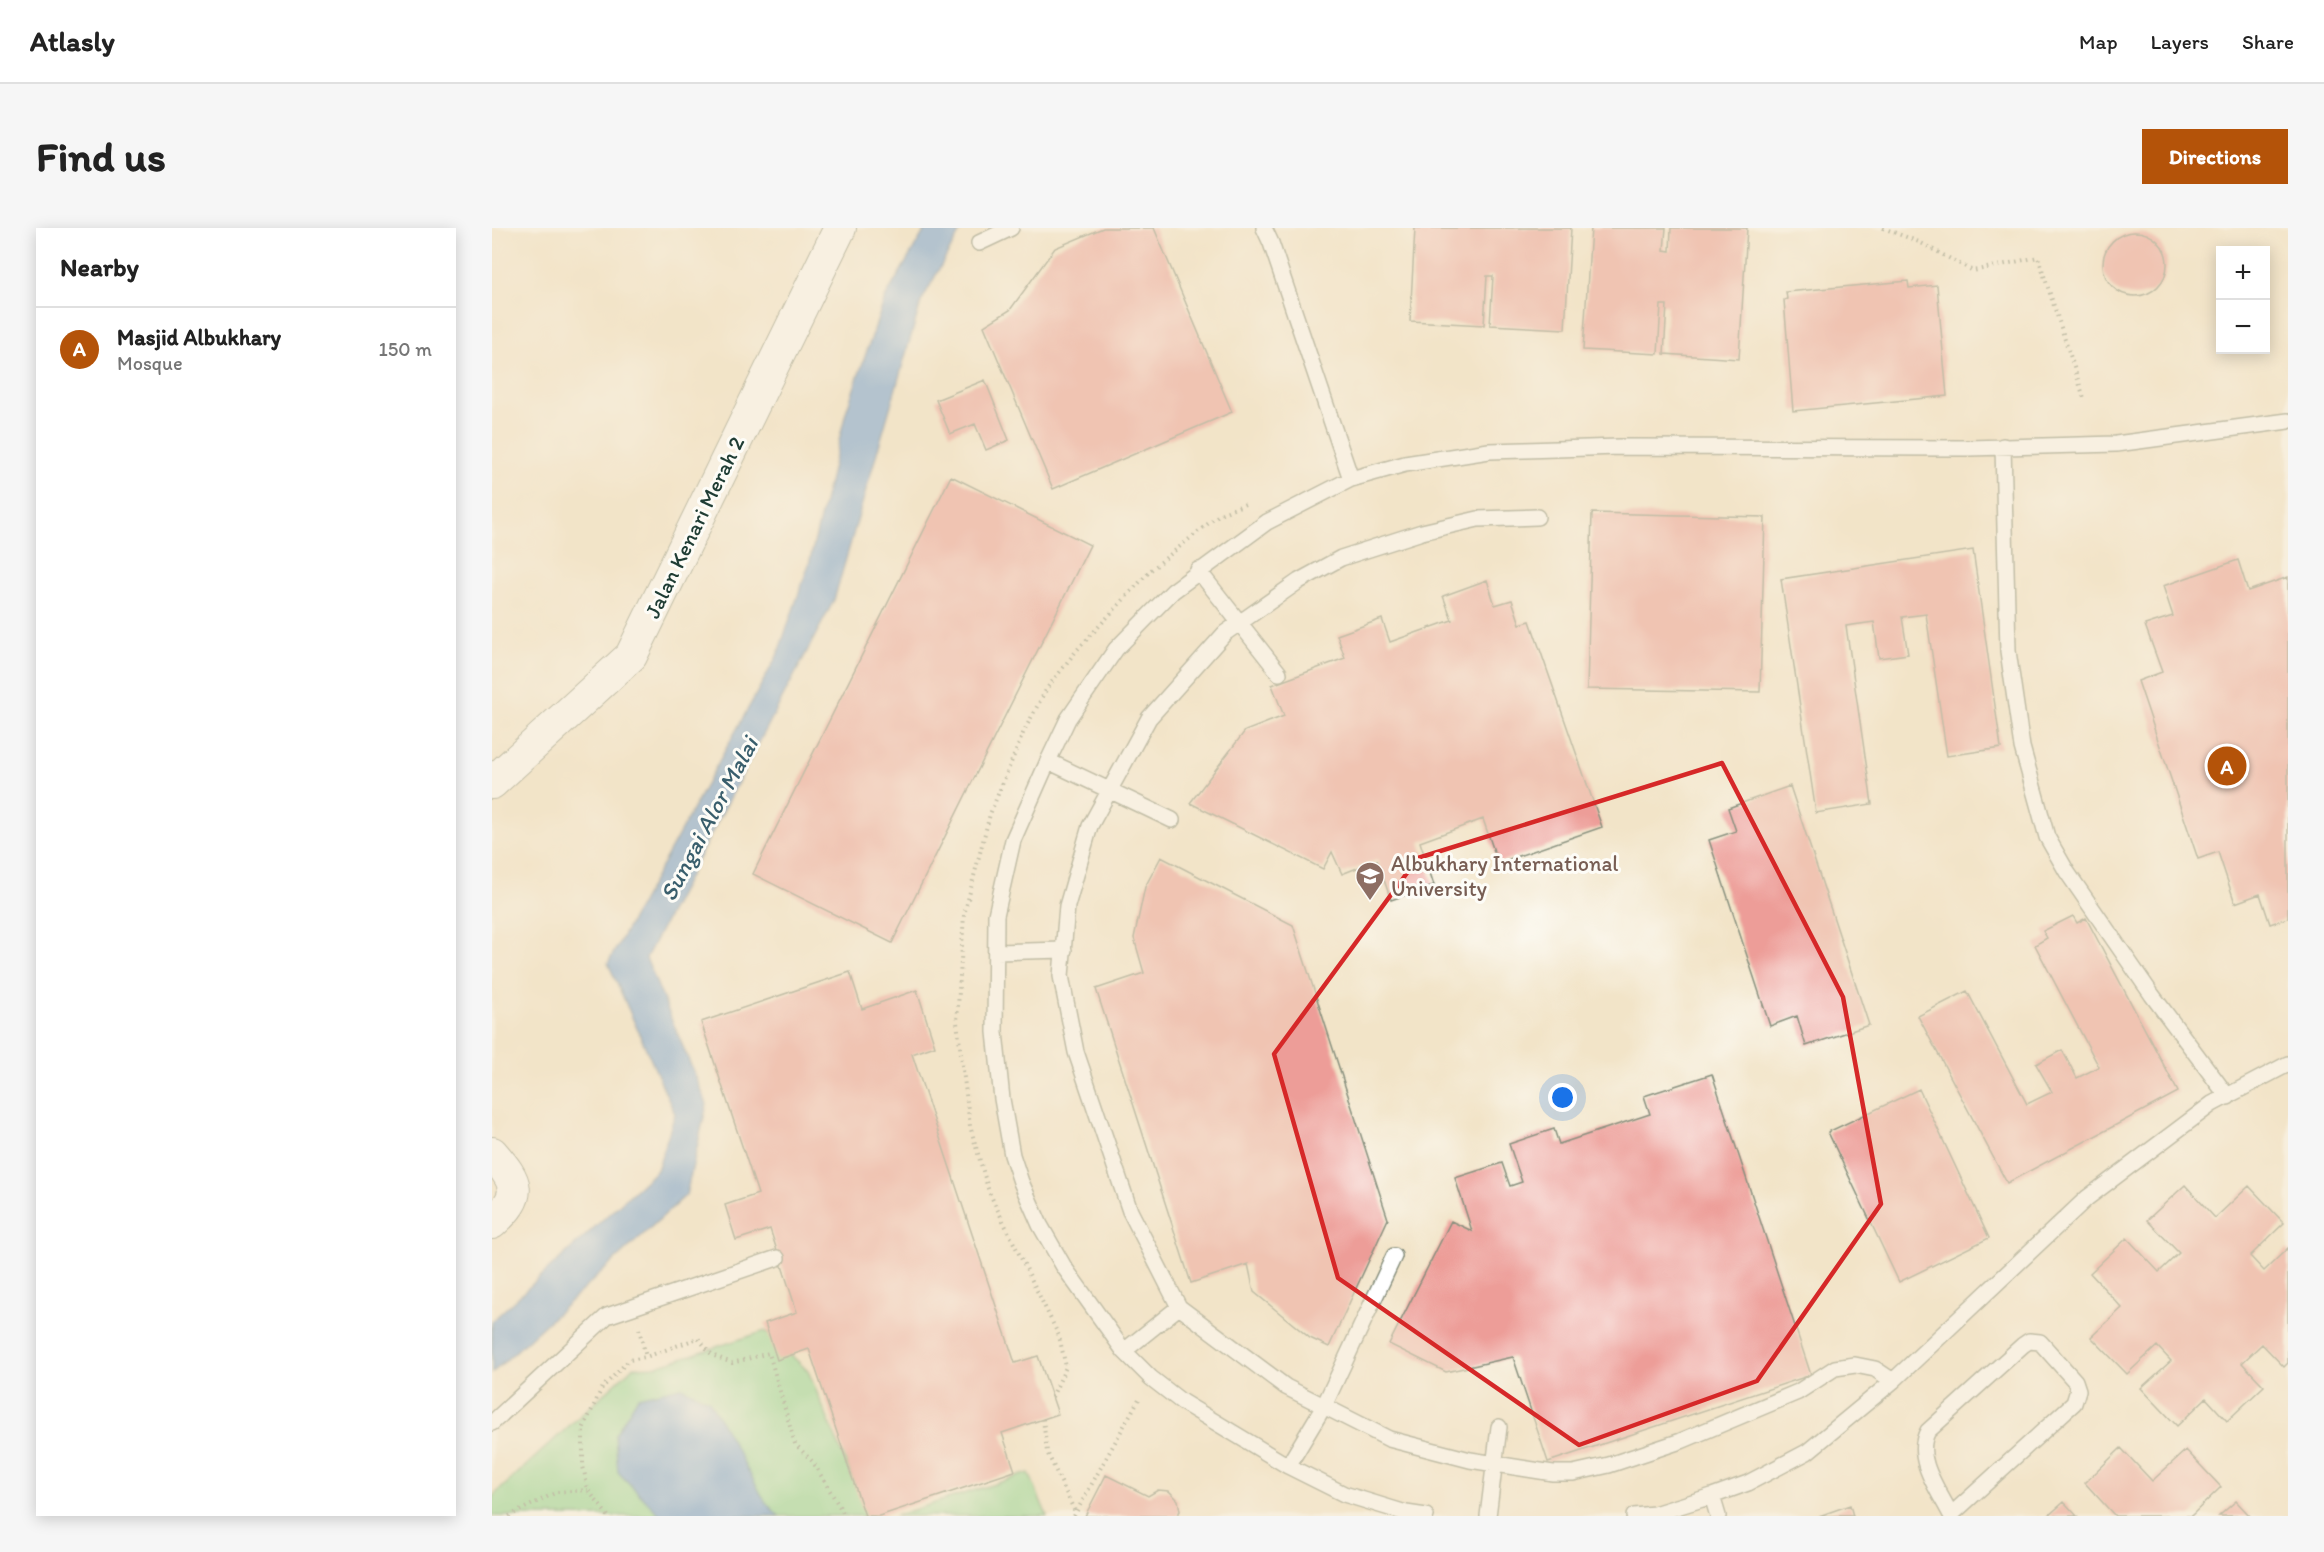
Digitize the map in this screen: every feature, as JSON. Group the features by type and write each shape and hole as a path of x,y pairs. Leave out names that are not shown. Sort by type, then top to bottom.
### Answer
{"street":[{"name":"Jalan Kenari Merah 2","path":"492,783 631,656 840,228"},
{"path":"492,1153 514,1181 515,1191 513,1200 506,1210 492,1223"}],"lane":[{"path":"979,243 1011,228"},
{"path":"1263,228 1269,236 1351,479"},
{"path":"1426,1516 1406,1513 1344,1494 1288,1466 1182,1402 1151,1378 1124,1351 1064,1267 1040,1225 1021,1182 1012,1155 1002,1100 995,1032 996,915 1013,840 1048,761 1068,719 1116,649 1173,591 1198,570 1267,522 1351,479 1405,464 1489,451 1619,447 1969,448 2116,444 2288,421"},
{"path":"2003,446 2008,651 2022,747 2047,837 2067,872 2145,985 2228,1097"},
{"path":"1537,517 1478,519 1422,532 1341,558 1299,581 1225,633 1149,718 1090,826 1067,906 1061,976 1076,1052 1130,1211 1179,1307 1286,1388 1389,1439 1470,1460 1553,1473 1573,1473 1609,1465 1681,1441 1798,1392 1835,1368 1855,1365 1875,1369 1893,1382"},
{"path":"1198,570 1279,673"},
{"path":"1048,761 1172,820"},
{"path":"996,952 1064,950"},
{"path":"1634,1516 1654,1514 1712,1497 1748,1483 1807,1452 1893,1382 2087,1198 2212,1104 2286,1068"},
{"path":"1288,1466 1324,1406 1394,1256"},
{"path":"492,1423 607,1316 777,1258"},
{"path":"1124,1351 1179,1307"},
{"path":"2029,1341 2040,1342 2075,1382 2078,1390 2074,1403 1951,1516 1923,1458 1923,1439 1928,1431 2023,1344 2029,1341"},
{"path":"1488,1516 1499,1427"},
{"path":"1712,1497 1718,1516"}],"path":[{"path":"1883,228 1918,242 1973,271 2038,257 2084,398"},
{"path":"608,1516 588,1490 584,1466 583,1429 602,1388 629,1360 646,1358 698,1338 712,1354 732,1363 769,1353 795,1444 813,1462 845,1516"},
{"path":"1075,1514 1151,1378"},
{"path":"1043,1419 1047,1452 1075,1514"},
{"path":"509,1516 557,1492 588,1490"}],"highlighted area":[{"path":"1722,763 1843,997 1881,1204 1757,1381 1579,1445 1338,1278 1274,1054 1418,858"}],"green space":[{"path":"765,1331 808,1371 868,1516 492,1516 492,1497 633,1367 657,1366"},
{"path":"1029,1473 1047,1516 894,1516"}],"water":[{"name":"Sungai Alor Malai","path":"926,228 962,228 921,302 834,600 646,958 707,1104 686,1195 492,1373 492,1321 657,1170 675,1114 608,963 777,656 809,564 846,412 885,298"},
{"path":"681,1387 709,1400 766,1503 779,1516 661,1516 618,1472 615,1435 638,1397"}],"building":[{"path":"1103,228 1154,228 1232,412 1053,489 984,326 1010,310 1055,248"},
{"path":"1415,228 1571,228 1565,329 1490,325 1493,276 1487,276 1484,325 1410,321"},
{"path":"1591,228 1666,228 1664,250 1670,251 1671,228 1747,228 1739,359 1664,354 1667,305 1661,305 1658,354 1583,350"},
{"path":"2135,232 2147,234 2158,241 2165,252 2167,264 2165,276 2158,287 2147,294 2135,296 2123,294 2112,287 2105,276 2103,264 2105,252 2112,241 2123,234"},
{"path":"1908,281 1909,288 1937,285 1947,396 1793,411 1784,300 1787,299 1786,292"},
{"path":"985,380 1009,440 986,450 975,424 950,434 936,400"},
{"path":"951,476 1090,545 892,943 753,874"},
{"path":"1592,513 1765,517 1760,692 1587,689"},
{"path":"1973,550 2001,748 1947,756 1926,614 1902,617 1908,654 1879,658 1874,622 1846,626 1872,804 1816,813 1781,579"},
{"path":"2238,560 2248,591 2288,577 2288,918 2270,924 2260,894 2235,903 2218,852 2198,859 2138,681 2162,672 2145,625 2173,616 2163,586"},
{"path":"1487,580 1495,605 1512,600 1520,624 1530,621 1602,827 1498,863 1483,819 1420,842 1434,885 1391,900 1377,860 1342,874 1332,852 1323,869 1190,803 1245,731 1284,716 1272,685 1345,658 1337,635 1382,619 1390,642 1452,620 1443,596"},
{"path":"1790,786 1869,1025 1806,1046 1797,1016 1770,1026 1709,840 1736,831 1728,808"},
{"path":"1161,857 1293,925 1388,1219 1329,1347 1310,1338 1254,1292 1248,1264 1191,1283 1096,989 1144,973 1134,938 1145,887"},
{"path":"2073,916 2077,923 2086,918 2178,1092 2007,1183 1918,1016 1967,991 2027,1104 2052,1092 2036,1064 2062,1050 2077,1078 2099,1067 2035,945 2047,938 2043,931"},
{"path":"850,972 862,1009 917,990 935,1046 912,1054 1015,1363 1038,1356 1058,1414 1002,1433 1015,1471 879,1516 865,1516 809,1349 777,1360 765,1323 797,1312 770,1229 736,1240 725,1205 758,1194 701,1022"},
{"path":"1712,1074 1811,1375 1548,1462 1513,1357 1446,1372 1389,1344 1451,1221 1472,1231 1455,1178 1502,1163 1510,1186 1522,1182 1509,1144 1554,1129 1559,1144 1650,1114 1644,1096"},
{"path":"1919,1089 1989,1238 1899,1282 1828,1132"},
{"path":"2185,1185 2215,1218 2249,1186 2284,1223 2250,1256 2264,1271 2288,1248 2288,1363 2284,1367 2262,1344 2242,1363 2264,1386 2227,1421 2206,1398 2177,1426 2141,1388 2171,1361 2157,1346 2127,1374 2091,1337 2122,1308 2090,1273 2127,1238 2159,1272 2179,1253 2147,1220"},
{"path":"2121,1448 2152,1481 2186,1450 2221,1487 2191,1516 2115,1516 2085,1483"},
{"path":"1106,1475 1148,1496 1158,1490 1169,1491 1178,1500 1180,1511 1177,1516 1085,1516"},
{"path":"2236,1501 2250,1516 2219,1516"},
{"path":"2064,1502 2077,1516 2048,1516"},
{"path":"1850,1505 1853,1516 1819,1516"}],"place":[{"name":"Masjid Albukhary","path":"2227,766"},
{"name":"Albukhary International University","path":"1370,902"}]}
